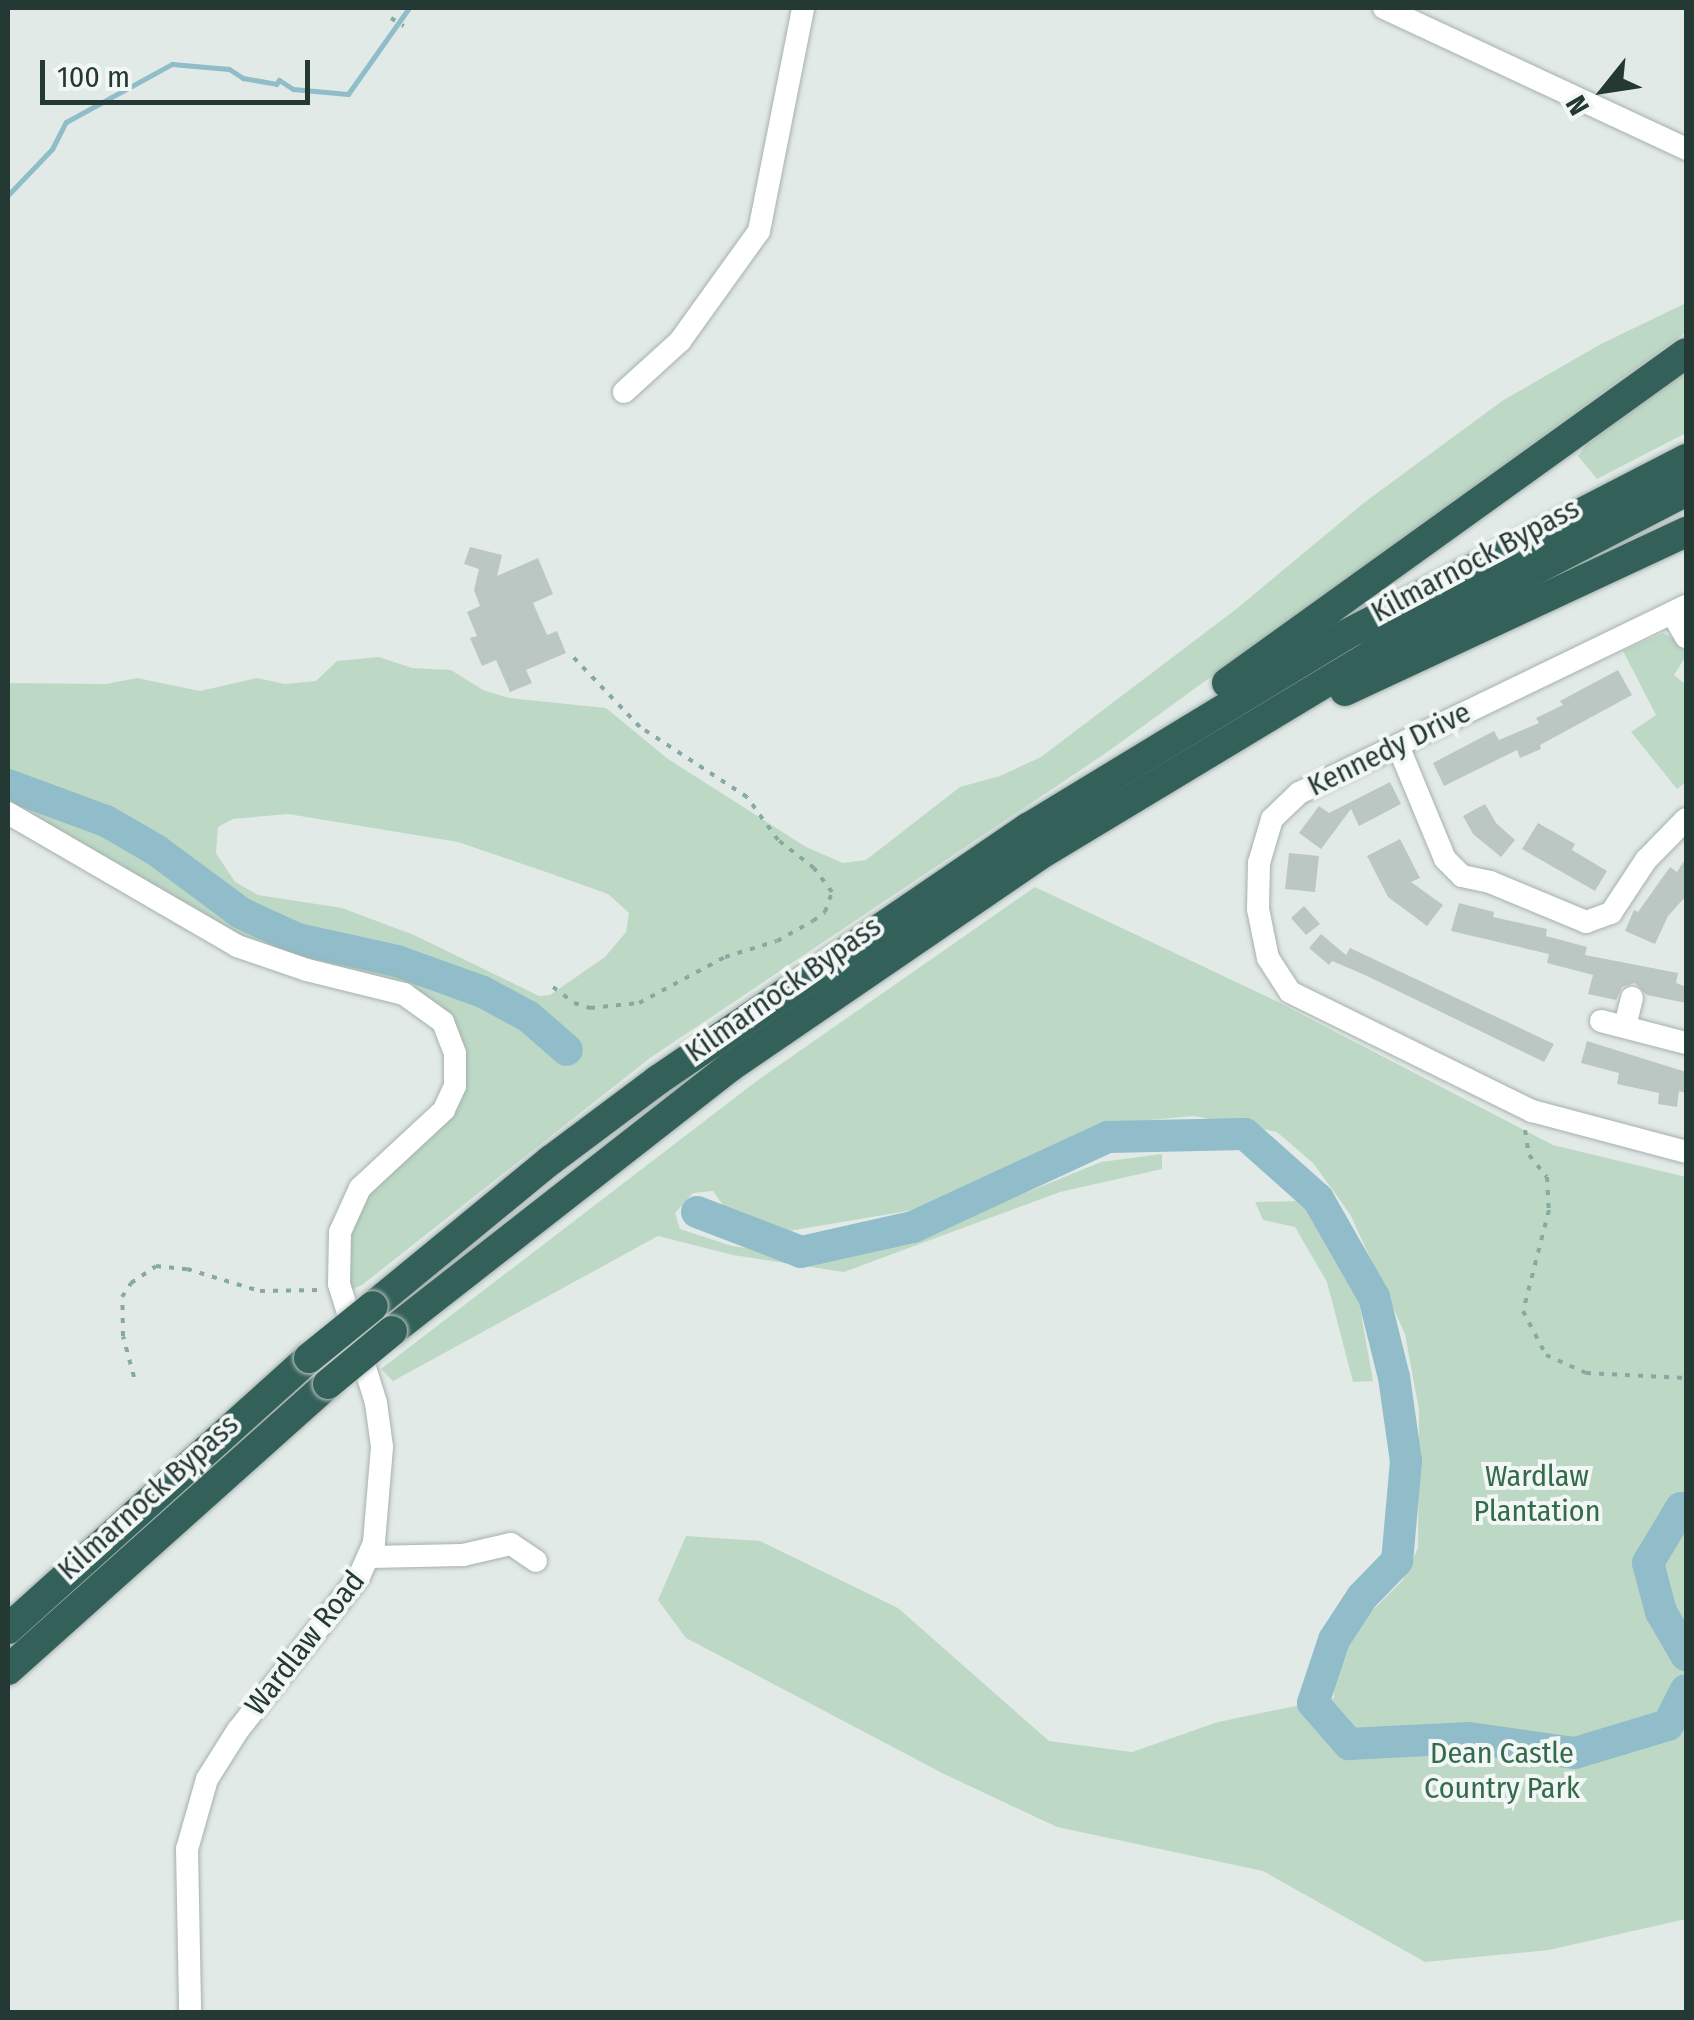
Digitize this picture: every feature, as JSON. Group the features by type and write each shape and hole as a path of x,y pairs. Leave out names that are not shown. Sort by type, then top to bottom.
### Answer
{"highway":[{"path":"1162,743 1210,695 1686,353"},
{"name":"Kilmarnock Bypass","path":"8,1629 309,1358 550,1160 744,1018 1162,743 1345,635 1686,459"},
{"name":"Kilmarnock Bypass","path":"8,1670 392,1331 585,1176 789,1024 1038,856 1232,738 1420,628 1686,491"},
{"path":"1232,738 1310,711 1459,636 1686,532"}],"street":[{"path":"624,392 680,341 759,231 803,8"},
{"path":"1384,8 1686,149"},
{"path":"1679,609 1686,637"},
{"name":"Kennedy Drive","path":"1679,609 1299,793 1272,819 1259,864 1258,910 1268,958 1290,992 1532,1111 1686,1152"},
{"path":"1398,748 1445,860 1462,876 1490,882 1586,922 1612,914 1671,823"},
{"name":"Wardlaw Road","path":"8,813 236,946 306,970 404,994 443,1022 455,1054 455,1086 444,1110 374,1174 352,1200 337,1249 339,1284 376,1403 382,1447 378,1521 370,1557 238,1730 207,1779 187,1849 190,2012"},
{"path":"1625,1026 1632,998"},
{"path":"1601,1021 1686,1042"},
{"path":"370,1557 463,1555 510,1544 536,1562"}],"path":[{"path":"392,18 404,26"},
{"path":"552,987 574,1004 590,1008 638,1003 725,958 776,941 813,922 831,902 832,892 803,858 778,840 758,807 640,728 573,656"},
{"path":"1532,1111 1525,1132 1529,1155 1547,1177 1549,1210 1523,1310 1532,1333 1546,1355 1586,1373 1686,1378"},
{"path":"134,1378 123,1336 122,1297 131,1283 156,1266 187,1269 260,1291 311,1292 339,1284"}],"green space":[{"path":"1686,303 1686,332 1106,753 650,1058 362,1285 341,1294 345,1215 455,1086 432,1011 307,970 8,813 8,683 106,684 137,678 200,691 257,678 285,684 316,681 337,661 379,657 412,668 451,670 483,690 509,698 606,708 668,759 806,847 843,863 866,860 960,787 1000,776 1041,757 1235,610 1365,502 1502,401 1601,344","holes":["288,814 458,842 608,894 629,913 626,932 605,957 550,995 539,996 414,935 342,908 258,895 235,882 216,853 218,827 233,819"]},
{"path":"1686,369 1686,433 1597,479 1578,456 1586,445"},
{"path":"1663,633 1679,641 1686,656 1674,675 1686,685 1686,782 1677,789 1631,732 1656,715 1623,651"},
{"name":"Dean Castle Country Park","path":"1035,887 1276,1001 1553,1145 1686,1177 1686,1919 1549,1950 1425,1962 1263,1871 1057,1827 944,1774 686,1638 658,1600 686,1536 760,1541 898,1608 1049,1741 1132,1752 1218,1722 1334,1698 1332,1678 1356,1627 1403,1580 1418,1548 1419,1410 1405,1334 1350,1214 1313,1163 1277,1132 1194,1116 1107,1124 937,1206 777,1233 725,1208 713,1191 693,1193 675,1213 680,1229 732,1246 829,1259 912,1239 1101,1162 1162,1154 1162,1169 1060,1192 844,1272 733,1255 658,1236 393,1381 381,1369 758,1080"},
{"path":"1300,1201 1356,1285 1373,1381 1353,1382 1327,1282 1295,1227 1263,1220 1255,1202"}],"building":[{"path":"470,547 502,555 497,576 538,558 553,594 533,603 547,635 557,631 566,653 526,670 532,683 510,692 496,660 482,666 470,638 477,636 467,612 480,606 474,590 479,569 464,564"},
{"path":"1618,670 1632,695 1540,745 1541,749 1520,758 1517,750 1444,786 1433,763 1494,731 1499,740 1539,723 1536,718 1563,705 1560,701"},
{"path":"1390,782 1401,804 1359,826 1351,809 1321,849 1299,833 1319,806 1329,813"},
{"path":"1485,804 1496,823 1515,840 1501,857 1473,834 1463,816"},
{"path":"1538,823 1575,844 1572,850 1607,871 1595,891 1522,849"},
{"path":"1400,839 1420,878 1411,882 1443,905 1427,926 1388,897 1367,856"},
{"path":"1289,853 1319,856 1315,892 1285,889"},
{"path":"1686,858 1686,896 1668,916 1655,944 1625,931 1634,910 1638,912 1670,867 1677,872"},
{"path":"1459,903 1494,912 1493,917 1547,929 1546,936 1587,947 1585,955 1678,973 1676,983 1686,987 1686,1003 1647,995 1635,983 1622,987 1616,1000 1588,994 1593,975 1547,963 1549,954 1451,931"},
{"path":"1304,906 1320,924 1306,935 1291,918"},
{"path":"1321,934 1346,955 1350,948 1554,1044 1544,1062 1365,975 1332,961 1329,965 1309,948"},
{"path":"1587,1041 1686,1072 1686,1093 1679,1091 1677,1107 1658,1104 1659,1093 1617,1084 1619,1073 1581,1063"}],"waterway":[{"path":"8,195 52,149 66,122 172,64 229,69 243,78 276,84 279,80 293,89 348,94 409,8"},
{"path":"8,785 106,821 156,850 241,913 297,939 397,961 483,992 529,1017 567,1050"},
{"path":"697,1212 801,1252 913,1227 1108,1137 1245,1134 1318,1199 1374,1297 1394,1377 1406,1461 1397,1561 1362,1597 1334,1640 1313,1703 1349,1744 1469,1738 1575,1753 1668,1725 1686,1690"},
{"path":"1686,1510 1681,1508 1648,1563 1661,1612 1686,1655"}],"park label":[{"name":"Wardlaw Plantation","path":"1537,1493"}]}
